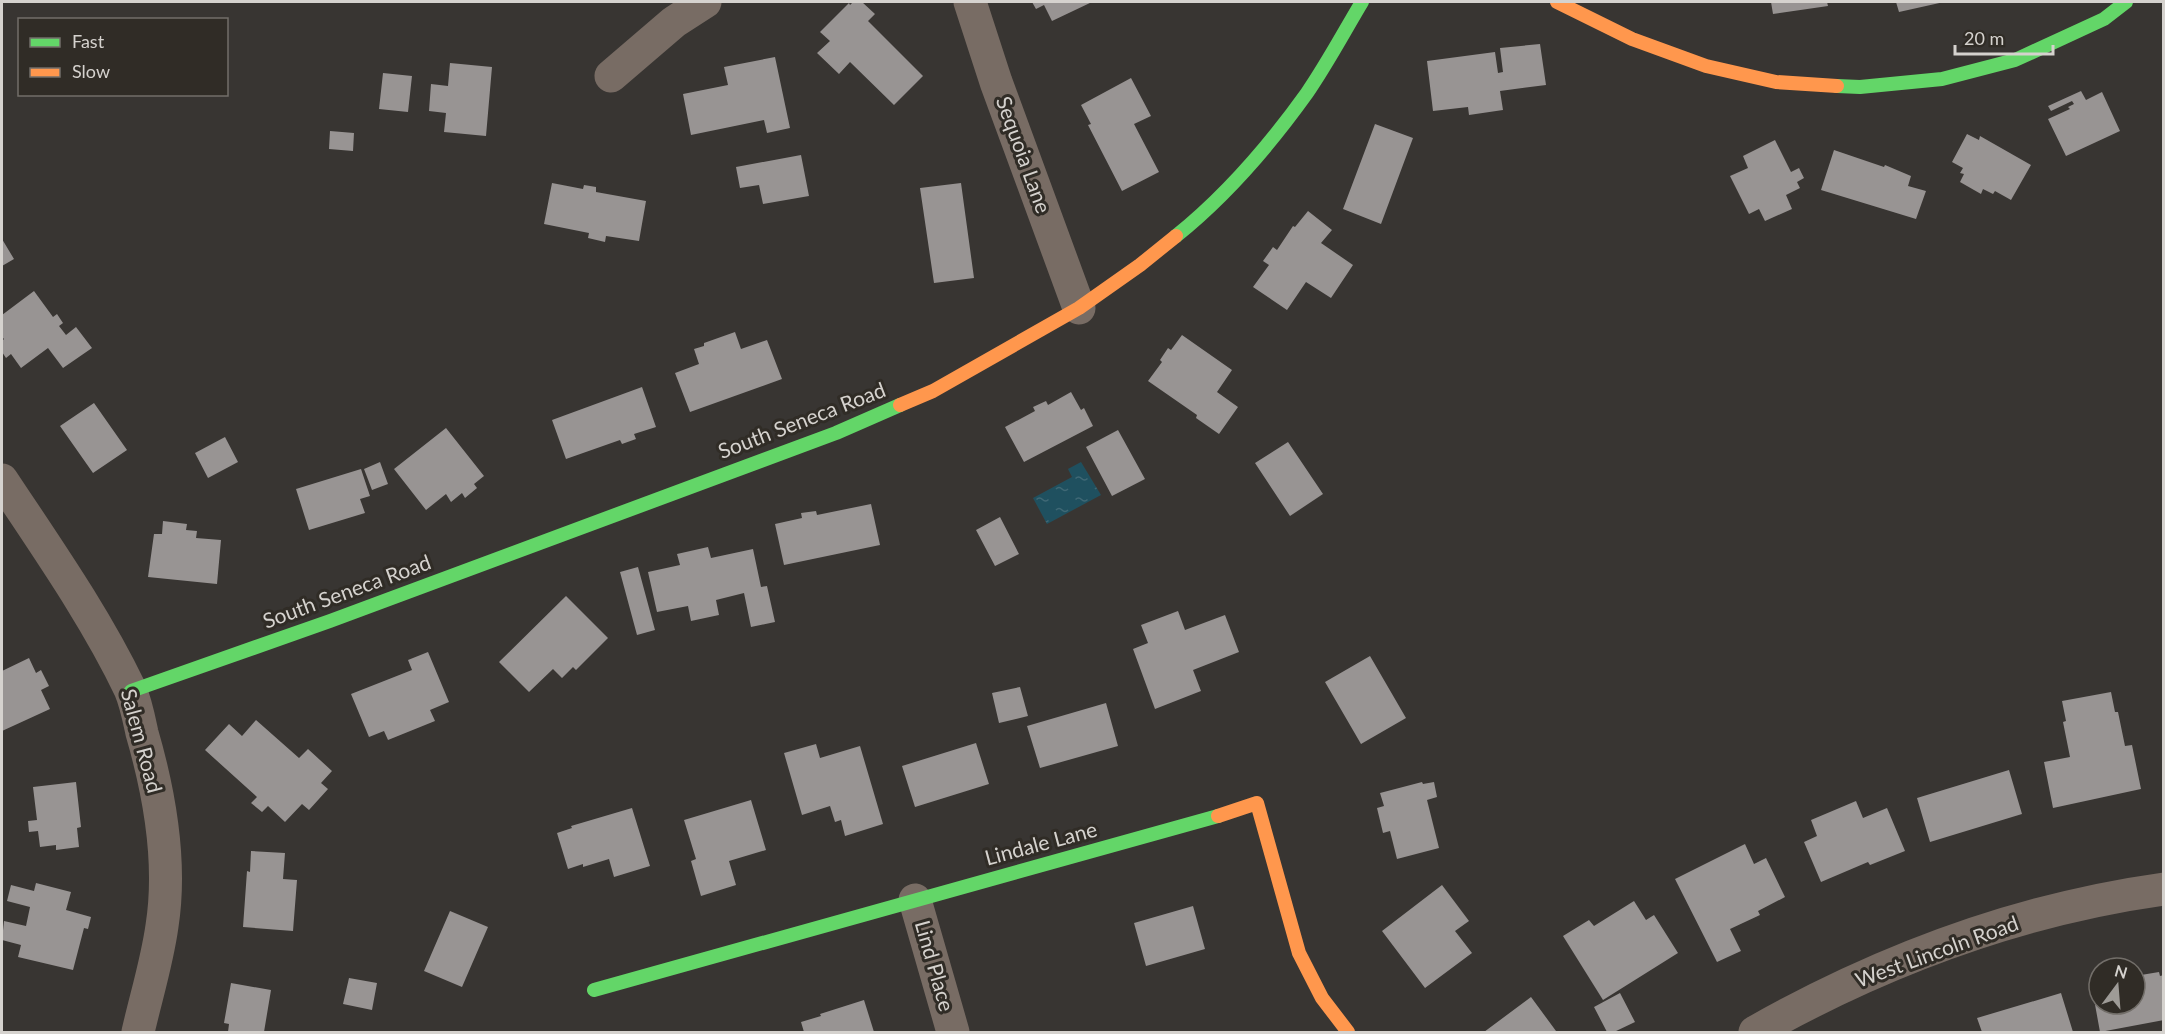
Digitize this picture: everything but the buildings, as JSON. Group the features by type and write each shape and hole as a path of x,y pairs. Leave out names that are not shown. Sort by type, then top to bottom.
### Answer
{"street":[{"path":"611,76 674,22 705,2"},
{"name":"Sequoia Lane","path":"970,2 996,82 1079,308"},
{"name":"South Seneca Road","path":"131,691 330,621 836,433 933,391 1079,308 1140,265 1209,210 1248,168 1307,92 1362,2"},
{"path":"1557,2 1632,39 1706,66 1776,82 1860,87 1942,78 2015,60 2104,19 2126,2"},
{"name":"Salem Road","path":"2,480 39,534 89,615 131,691 150,761 166,862 163,925 138,1032"},
{"name":"Lindale Lane","path":"594,990 1198,823 1257,803 1299,953 1322,998 1348,1032"},
{"name":"West Lincoln Road","path":"1755,1032 1825,994 1933,948 2079,903 2163,889"},
{"name":"Lind Place","path":"915,900 954,1032"}],"water":[{"path":"1081,462 1101,495 1047,524 1033,498 1072,477 1068,469"}],"traffic: fast":[{"path":"1176,236 1230,187 1278,132 1314,82 1362,2"},
{"path":"1837,86 1860,87 1942,79 2015,60 2104,19 2126,2"},
{"path":"131,691 330,621 836,433 900,405"},
{"path":"594,990 1218,816"}],"traffic: slow":[{"path":"1557,2 1632,39 1706,66 1776,82 1837,86"},
{"path":"900,405 933,391 1079,308 1140,265 1176,236"},
{"path":"1218,816 1257,803 1299,953 1322,998 1348,1032"}]}
